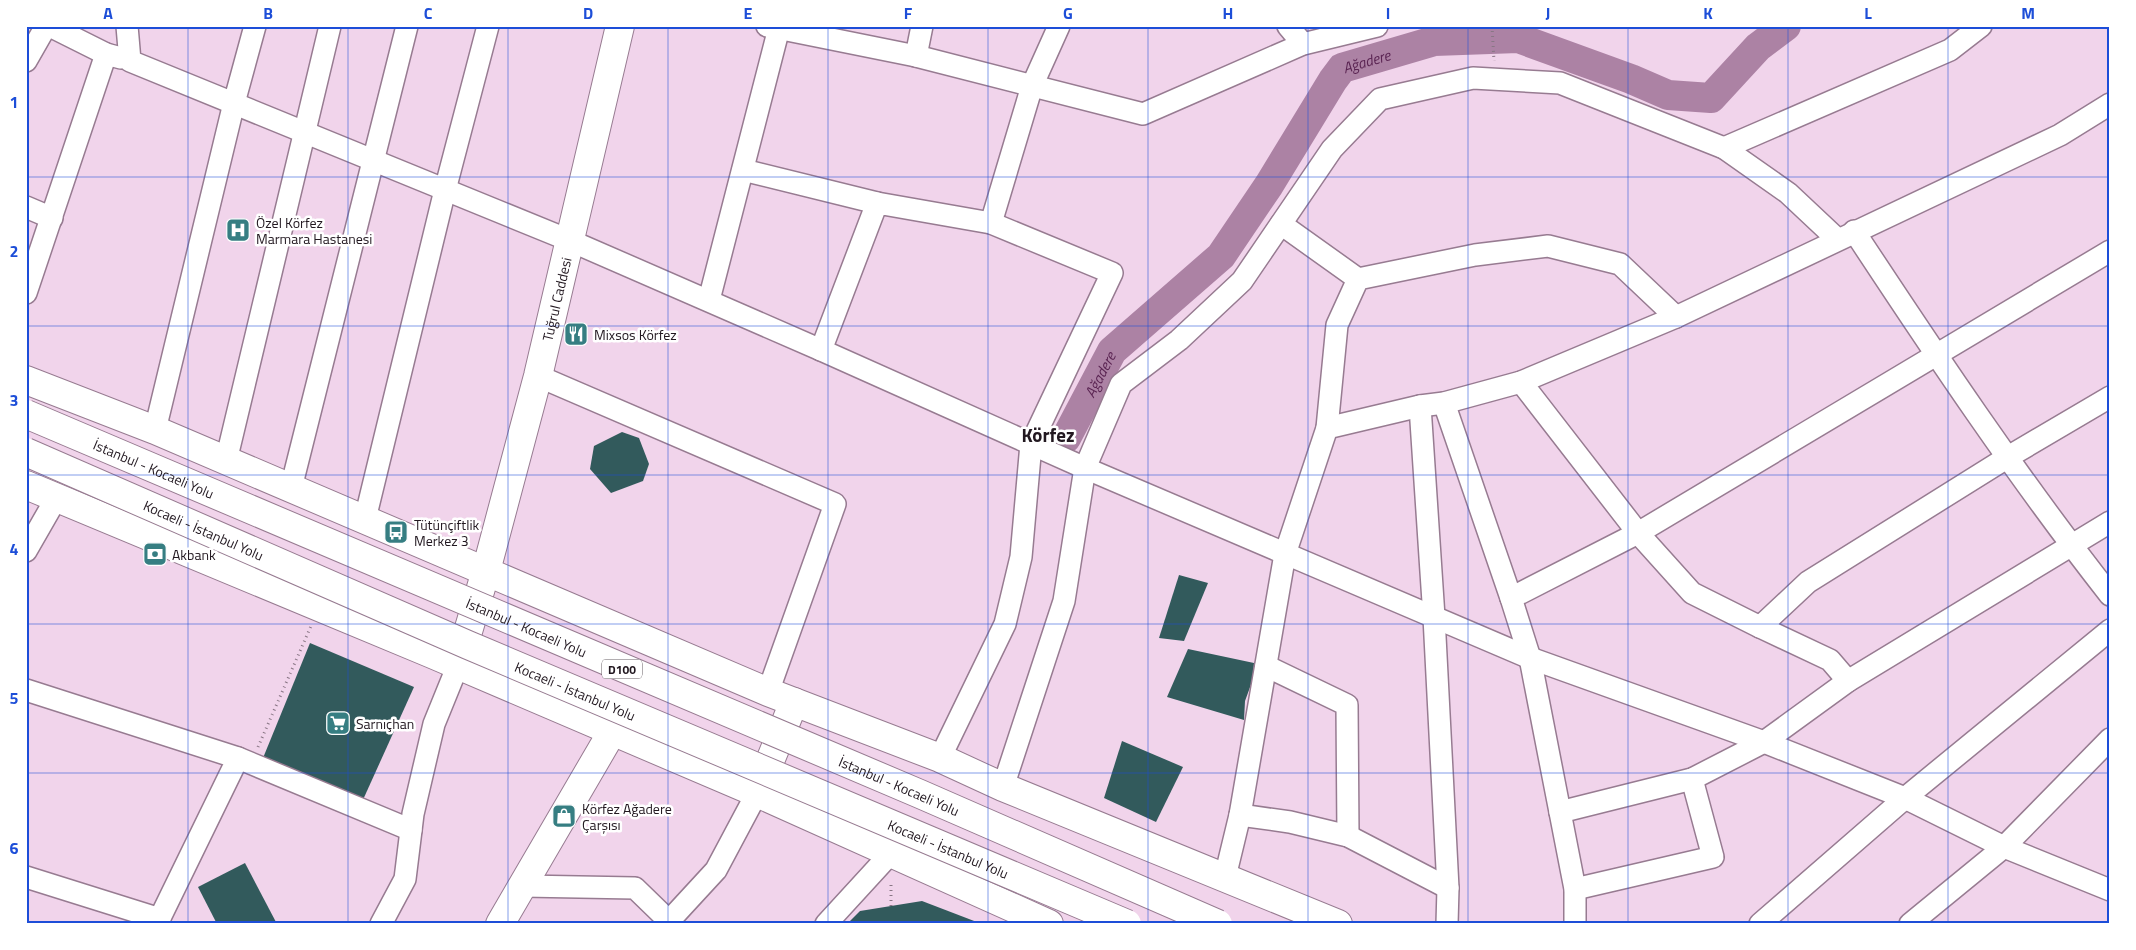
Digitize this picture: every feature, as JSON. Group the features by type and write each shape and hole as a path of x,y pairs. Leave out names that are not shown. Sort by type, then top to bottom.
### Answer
{"main road":[{"name":"Tuğrul Caddesi","path":"458,665 474,566 538,376 620,26"},
{"path":"26,380 155,430 768,692 940,758 1003,787 1338,924"},
{"name":"İstanbul - Kocaeli Yolu","path":"26,414 911,790 1218,924"},
{"name":"Kocaeli - İstanbul Yolu","path":"26,452 468,645 1127,924"},
{"path":"26,485 432,654 757,793 892,852 1017,918 1049,924"},
{"path":"432,654 448,650 454,646 472,586 471,577 474,566"},
{"path":"757,793 794,702"},
{"path":"500,924 612,732"}],"street":[{"path":"26,60 46,26"},
{"path":"50,26 106,54 130,61 374,160 709,300 1085,468 1434,618 1530,658 1764,742 1905,798 2004,847 2110,890"},
{"path":"127,26 130,61"},
{"path":"155,430 234,103 255,26"},
{"path":"226,461 330,26"},
{"path":"291,488 407,26"},
{"path":"365,519 445,190 488,26"},
{"path":"916,56 922,26"},
{"path":"991,223 1032,86 1059,26"},
{"path":"1288,26 1303,44"},
{"path":"709,300 743,170 773,27 916,56 1143,114 1303,44 1377,26"},
{"path":"1724,148 1950,50 1981,26"},
{"path":"26,293 106,54"},
{"path":"1003,787 1064,601 1085,468 1121,384 1179,340 1242,281 1332,149 1380,99 1473,78 1560,83 1724,148 1846,235 1936,356 2071,546 2110,595"},
{"path":"1327,428 1420,406 1444,403 1521,382 1676,317 2060,134 2110,104"},
{"path":"743,170 877,203 991,223 1112,273 1031,444 1021,557 1005,624 940,758"},
{"path":"821,350 877,203"},
{"path":"26,207 52,218"},
{"path":"1281,224 1358,279 1475,255 1548,246 1620,264 1676,317"},
{"path":"1511,598 1638,533 2110,251"},
{"path":"1225,877 1240,815 1285,554 1327,428 1336,326 1358,279"},
{"path":"538,376 836,504 768,692"},
{"path":"1521,382 1638,533 1692,593 1830,660 1848,681"},
{"path":"1760,627 1808,582 2008,457 2110,397"},
{"path":"1444,403 1530,658 1575,890 1575,924"},
{"path":"1420,406 1434,618 1448,888 1447,924"},
{"path":"26,551 57,497"},
{"path":"1560,812 1692,779 1764,742 1848,681 2110,522"},
{"path":"1760,924 1905,798 2110,630"},
{"path":"380,924 405,880 411,830 434,724 458,665"},
{"path":"1266,666 1347,705 1348,836"},
{"path":"26,690 245,760 411,830"},
{"path":"1910,924 2004,847 2110,739"},
{"path":"26,877 158,921 245,760"},
{"path":"1575,890 1714,856 1692,779"},
{"path":"523,886 635,888 669,922 716,870 757,793"},
{"path":"1240,815 1290,822 1348,836 1448,888"},
{"path":"826,924 892,852"}],"path":[{"path":"1492,26 1495,79"},
{"path":"245,760 319,607"}],"building":[{"path":"622,432 639,438 649,464 643,481 611,493 590,469 594,446"},
{"path":"1179,575 1208,583 1184,641 1159,638"},
{"name":"Sarnıçhan","path":"310,643 414,687 362,802 263,758"},
{"path":"1188,649 1254,663 1253,679 1245,701 1244,720 1167,697"},
{"path":"1122,741 1183,767 1156,822 1104,798"},
{"path":"245,863 277,924 217,924 198,887"},
{"path":"922,901 982,924 847,924 860,911"}],"waterway":[{"name":"Ağadere","path":"1066,438 1112,351 1221,256 1269,185 1342,68 1434,41 1518,38 1631,79 1668,95 1711,98 1758,47 1786,26"}],"place":[{"name":"Özel Körfez Marmara Hastanesi","path":"238,230"},
{"name":"Mixsos Körfez","path":"576,334"},
{"name":"Tütünçiftlik Merkez 3","path":"396,532"},
{"name":"Akbank","path":"155,554"},
{"name":"Sarnıçhan","path":"338,723"},
{"name":"Körfez Ağadere Çarşısı","path":"564,816"}],"district":[{"name":"Körfez","path":"1048,434"}]}
